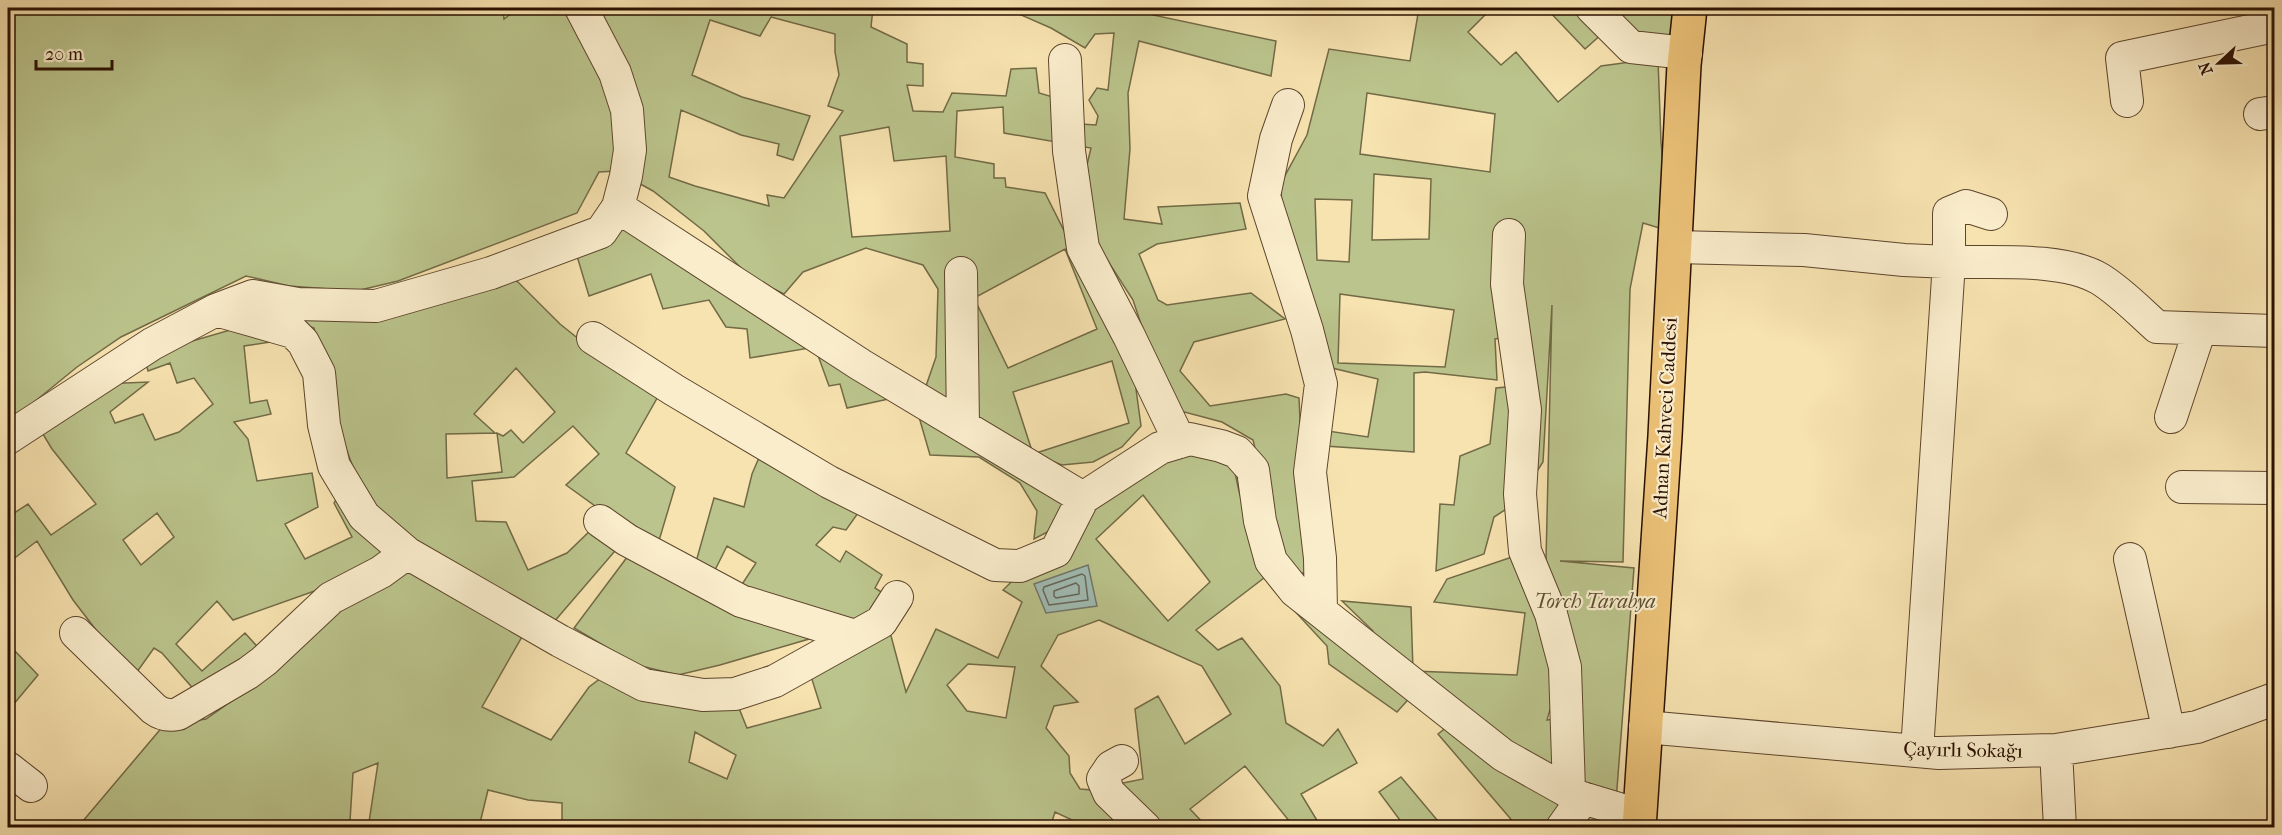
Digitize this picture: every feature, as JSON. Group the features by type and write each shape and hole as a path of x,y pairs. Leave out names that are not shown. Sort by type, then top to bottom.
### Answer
{"main road":[{"name":"Adnan Kahveci Caddesi","path":"1639,821 1665,436 1690,8"}],"street":[{"path":"8,438 152,344 216,310 253,296 298,304 376,306 491,273 601,232 618,207 630,150 627,110 615,73 581,8"},
{"path":"1592,8 1631,47 1686,53"},
{"path":"2127,101 2122,58 2274,26"},
{"path":"1065,60 1069,151 1083,248 1180,442"},
{"path":"1288,105 1276,139 1264,196 1307,330 1321,384 1310,472 1320,558 1321,611"},
{"path":"1917,751 1949,262 1949,213 1966,206 1991,214"},
{"path":"618,207 861,365 1083,498"},
{"path":"1509,235 1507,284 1525,410 1520,494 1525,550 1551,614 1565,667 1576,795 1562,828"},
{"path":"1675,247 1804,250 1904,260 2052,265 2079,270 2098,278 2112,287 2157,327 2274,331"},
{"path":"961,273 963,426"},
{"path":"216,310 293,332 303,342 319,373 324,425 334,466 364,516 407,553 644,685 702,695 735,694 775,681 881,622 897,597"},
{"path":"2171,417 2200,330"},
{"path":"593,338 674,390 829,482 995,565 1020,566 1056,551 1083,498 1160,448 1190,439 1237,452 1253,470 1260,521 1271,561 1295,591 1503,755 1576,795 1639,821"},
{"path":"2182,487 2274,488"},
{"path":"600,521 627,540 741,601 855,636"},
{"path":"76,633 154,709 165,715 178,714 248,673 264,661 331,598 381,572 407,553"},
{"path":"2130,559 2169,732"},
{"name":"Çayırlı Sokağı","path":"1645,727 1939,753 2056,750 2197,727 2274,699"},
{"path":"2056,750 2060,828"},
{"path":"1122,761 1111,767 1103,779 1109,793 1145,828"}],"green space":[{"path":"8,8 503,8 504,19 518,8 873,8 871,27 907,44 907,62 923,64 923,86 907,85 913,111 943,112 952,93 1006,96 1011,69 1036,68 1039,93 1070,102 1080,124 1096,125 1098,116 1089,100 1097,88 1108,90 1114,33 1095,34 1085,48 1051,28 1005,8 1040,8 1043,10 1045,8 1154,8 1153,15 1276,41 1271,76 1139,41 1128,93 1130,149 1124,219 1162,224 1158,207 1240,203 1246,229 1157,244 1139,254 1158,300 1167,305 1251,293 1285,319 1194,342 1180,371 1210,406 1286,394 1299,398 1307,573 1294,573 1273,542 1263,481 1253,440 1222,422 1169,408 1133,300 1097,244 1085,173 1091,148 1004,133 1003,107 957,111 955,157 994,164 994,178 1005,178 1006,187 1045,193 1133,367 1141,426 1122,447 1093,462 1062,465 1033,454 926,386 936,357 938,289 923,265 866,248 803,272 784,294 750,277 704,231 653,191 617,171 599,172 577,213 398,281 356,291 289,286 246,276 121,337 77,367 8,421","holes":["771,17 835,34 839,75 828,106 843,111 784,198 767,195 769,206 669,177 681,110 741,135 779,144 777,155 793,160 810,116 742,97 692,75 710,20 760,36","889,127 894,161 946,156 950,231 852,237 840,136","1065,249 1097,329 1008,368 974,298","1112,361 1129,423 1033,454 1013,392"]},
{"name":"Torch Tarabya","path":"1419,8 1492,8 1468,32 1501,65 1516,52 1558,102 1601,66 1631,62 1603,33 1585,49 1546,8 1683,8 1658,59 1661,142 1669,231 1643,223 1630,289 1623,562 1560,561 1634,568 1614,827 1512,827 1515,824 1438,734 1448,726 1422,684 1397,712 1329,664 1327,646 1264,578 1196,630 1218,650 1242,638 1280,686 1286,723 1323,746 1338,729 1357,763 1301,794 1321,827 1294,827 1245,766 1190,809 1207,827 1087,827 1055,812 1050,828 562,827 562,803 528,800 488,790 479,827 77,828 164,725 206,719 263,679 349,597 394,570 422,569 527,628 482,707 551,740 589,687 601,678 734,696 747,728 821,708 809,670 890,632 906,692 936,629 998,658 1022,602 1003,590 1152,444 1231,455 1264,577 1357,648 1373,631 1342,601 1411,607 1413,671 1517,675 1525,613 1434,602 1447,579 1515,556 1559,678 1547,720 1571,716 1575,663 1546,560 1552,305 1543,462 1517,502 1494,517 1484,554 1436,571 1440,504 1454,505 1460,456 1490,444 1496,388 1517,386 1529,334 1495,339 1497,380 1425,372 1414,373 1414,452 1325,446 1328,431 1368,437 1378,379 1328,367 1282,216 1281,183 1307,135 1329,49 1410,61","holes":["1367,93 1495,114 1490,172 1360,154","1374,174 1431,179 1429,239 1372,240","1315,199 1352,200 1349,262 1317,260","1340,294 1454,310 1445,367 1338,363","1143,495 1210,582 1168,621 1096,539","1099,620 1202,666 1231,714 1185,744 1158,696 1135,709 1143,779 1123,783 1105,791 1080,789 1070,773 1069,756 1046,728 1054,706 1078,702 1041,666 1058,635","968,664 1015,667 1006,718 967,711 947,685","695,732 736,755 727,779 689,762","378,763 369,822 350,821 353,773"]},
{"path":"606,217 1072,496 1057,527 1034,539 1037,511 1020,483 979,457 930,455 917,410 893,398 847,408 840,384 829,386 815,347 750,358 747,329 726,327 709,300 663,309 651,274 589,296 574,246"},
{"path":"484,263 518,282 560,324 606,361 660,393 626,453 675,487 658,544 609,516 566,485 599,454 573,426 514,477 472,481 476,521 506,522 528,570 567,553 594,527 621,544 553,623 442,561 400,532 382,516 370,501 348,455 331,400 314,328 269,312 278,304 410,313","holes":["516,368 555,412 523,443 511,430 503,436 497,433 502,472 447,478 446,434 495,433 474,414"]},
{"path":"237,328 271,342 244,346 250,403 267,400 271,414 234,422 248,439 257,481 312,473 318,507 285,524 305,559 352,537 334,503 341,491 390,559 323,588 233,620 217,601 176,644 202,671 245,633 264,654 197,693 162,653 154,648 137,672 113,652 73,600 37,541 8,563 8,517 28,504 51,535 96,504 52,449 38,426 101,384 148,382 110,412 115,423 143,414 155,440 179,432 213,404 194,378 177,383 170,363 148,371 144,355","holes":["157,513 174,537 141,565 123,540"]},
{"path":"761,453 863,506 846,530 833,527 816,545 840,562 846,551 882,575 875,588 892,599 849,623 735,595 756,563 727,546 714,572 694,569 714,498 744,507 752,474"},
{"path":"628,556 814,630 809,639 678,675 637,665 574,628"},
{"path":"15,651 38,675 8,711 8,674"},
{"path":"1401,777 1443,827 1405,827 1379,792"}],"water":[{"path":"1088,565 1097,606 1046,613 1034,584"}]}
